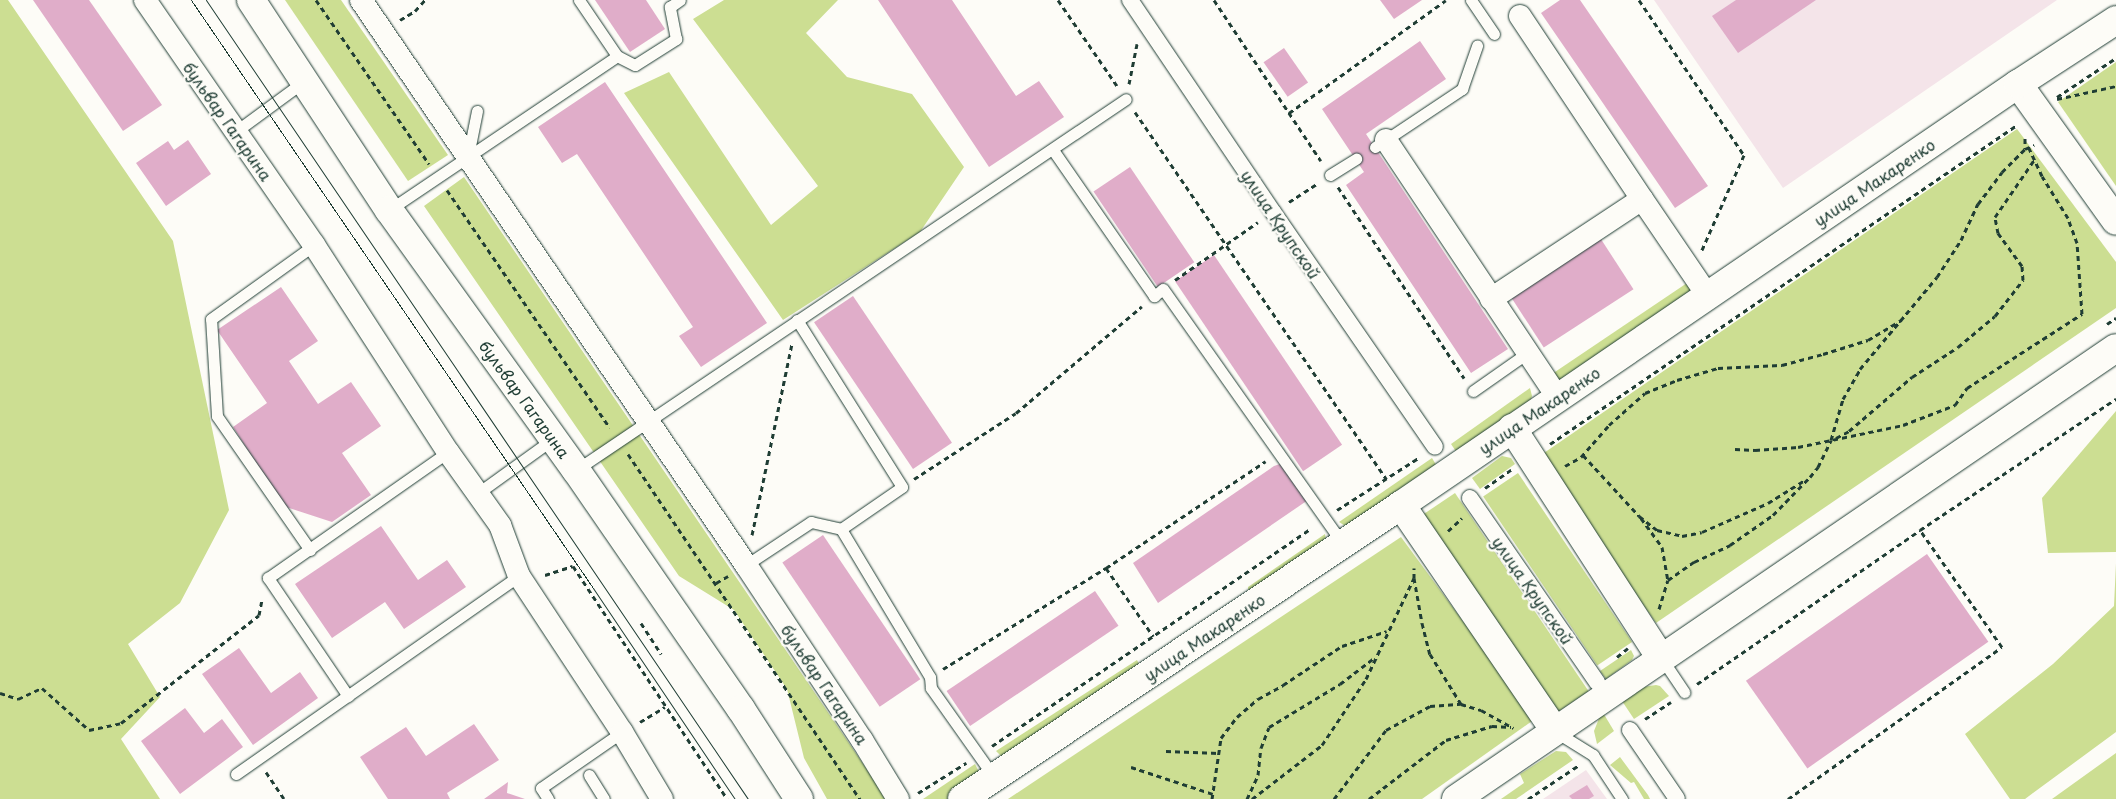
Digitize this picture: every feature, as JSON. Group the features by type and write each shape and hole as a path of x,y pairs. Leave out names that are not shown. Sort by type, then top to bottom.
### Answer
{"main road":[{"name":"бульвар Гагарина","path":"251,0 303,82 389,210 576,470 740,709 799,799"},
{"name":"улица Макаренко","path":"962,799 1401,505 2018,84 2116,20"},
{"path":"2018,84 2116,221"},
{"path":"1456,799 1548,721 1661,658 2116,348"},
{"path":"1512,428 1661,658"},
{"path":"1401,505 1548,721"}],"street":[{"name":"бульвар Гагарина","path":"145,0 314,245 448,452 500,525 521,579 622,732 662,799"},
{"name":"бульвар Гагарина","path":"361,0 906,798"},
{"name":"улица Крупской","path":"1130,0 1272,212 1435,447"},
{"path":"1520,16 1708,296"},
{"path":"1381,143 1558,398"},
{"path":"1491,299 1642,199"},
{"name":"улица Крупской","path":"1473,502 1597,682"},
{"path":"1630,730 1677,799"}],"lane":[{"path":"579,0 617,56 635,65 676,39 670,7 680,0"},
{"path":"1471,0 1494,34"},
{"path":"1381,143 1462,89 1477,46"},
{"path":"389,210 617,56"},
{"path":"235,132 303,82"},
{"path":"576,470 1126,100"},
{"path":"468,157 477,111"},
{"path":"1054,150 1158,293 1279,453 1343,544"},
{"path":"1330,175 1356,159"},
{"path":"310,550 217,416 211,319 314,245"},
{"path":"797,320 902,487 840,529"},
{"path":"1473,391 1527,353"},
{"path":"478,493 514,465 553,439"},
{"path":"348,696 268,578 448,452"},
{"path":"746,565 811,522 840,529 930,677 931,688 977,756 994,777"},
{"path":"236,774 521,579"},
{"path":"1661,658 1684,692"},
{"path":"1548,721 1593,755 1622,799"},
{"path":"548,799 540,788 622,732"},
{"path":"590,775 604,799"}],"path":[{"path":"316,0 430,167"},
{"path":"398,22 415,11 425,0"},
{"path":"1058,0 1386,478"},
{"path":"1214,0 1473,391"},
{"path":"1289,113 1446,0"},
{"path":"1639,0 1744,154 1692,273"},
{"path":"1126,100 1142,18"},
{"path":"2116,58 2054,100 2116,86"},
{"path":"1548,446 2020,122"},
{"path":"1668,580 1694,562 1730,545 1773,515 1810,477 1818,467 1831,440 1843,399 1860,368 1904,319 1937,277 1961,240 1978,204 2002,172 2029,148 2042,142"},
{"path":"1735,449 1755,450 1798,447 1903,425 1956,405 1967,388 2082,314 2077,243 2068,218 2029,148"},
{"path":"1831,440 1849,431 1912,378 1958,347 1995,316 2023,280 2022,266 1998,234 1995,217 2034,160"},
{"path":"446,190 860,799"},
{"path":"902,487 1016,412 1158,293 1225,243"},
{"path":"1562,468 1583,455 1609,426 1644,393 1718,368 1782,365 1823,354 1868,340 1904,319"},
{"path":"751,539 797,320"},
{"path":"1630,730 1920,530 2116,399"},
{"path":"906,798 977,756 1325,518 1435,447"},
{"path":"930,677 1106,568 1279,453"},
{"path":"1583,455 1639,516 1662,547 1668,580 1657,617"},
{"path":"1442,537 1473,502 1516,467"},
{"path":"1639,516 1658,530 1682,536 1702,532 1768,503 1810,477"},
{"path":"1788,799 2002,647 1920,530"},
{"path":"1414,560 1414,578 1430,654 1461,704"},
{"path":"521,579 573,566 654,685 666,707 727,799"},
{"path":"1106,568 1153,636"},
{"path":"0,693 18,699 42,688 89,730 121,723 259,615 268,578"},
{"path":"1252,799 1322,745 1366,678 1414,578"},
{"path":"641,623 660,654"},
{"path":"1212,799 1221,738 1237,717 1258,699 1283,685 1342,646 1388,630"},
{"path":"1247,799 1258,775 1261,748 1269,727 1340,684 1376,657"},
{"path":"1334,799 1386,730 1430,706 1461,704 1481,710 1513,728"},
{"path":"622,732 666,707"},
{"path":"1369,799 1446,740 1492,726 1513,728 1548,721"},
{"path":"1166,751 1219,753"},
{"path":"257,759 284,799"},
{"path":"1528,799 1582,763"},
{"path":"1132,767 1213,794"}],"shaded area":[{"path":"1654,0 2057,0 1783,188"},
{"path":"1586,770 1607,799 1543,799"}],"green space":[{"path":"0,0 8,0 173,241 229,510 180,603 128,644 160,697 121,739 160,799 0,799"},
{"path":"285,0 341,0 448,155 408,181"},
{"path":"724,0 838,0 806,33 847,77 912,94 964,167 920,232 783,320 624,93 669,72 771,225 818,186 693,19"},
{"path":"2116,62 2116,186 2058,102"},
{"path":"2017,129 2116,262 2116,308 1656,623 1538,457"},
{"path":"464,177 887,799 827,799 804,758 787,689 734,610 679,576 424,206"},
{"path":"1690,281 1695,288 1560,382 1549,376"},
{"path":"1530,388 1532,396 1529,405 1457,453 1451,444"},
{"path":"2116,411 2116,552 2048,553 2042,498"},
{"path":"1502,456 1511,458 1515,464 1480,489 1472,478"},
{"path":"1432,458 1438,468 1347,527 1339,522"},
{"path":"1518,473 1632,642 1597,666 1483,496"},
{"path":"1455,493 1589,691 1556,713 1423,515"},
{"path":"1325,534 1326,541 1290,572 1248,590 1248,587"},
{"path":"1401,537 1535,719 1422,799 1008,799"},
{"path":"2116,563 2116,732 2025,799 2010,799 1965,734 2053,664 2114,606"},
{"path":"1631,650 1634,656 1632,660 1606,679 1600,671"},
{"path":"1137,660 1139,664 1004,759 996,751"},
{"path":"1660,686 1669,696 1634,719 1622,701 1643,687"},
{"path":"1602,711 1614,731 1597,744 1594,731"},
{"path":"1556,751 1566,752 1573,760 1516,799 1501,799 1524,783 1520,774"},
{"path":"2116,753 2116,799 2052,799"},
{"path":"1620,757 1650,799 1644,799 1634,782 1631,783 1610,765"},
{"path":"975,764 980,774 953,799 923,799"}],"building":[{"path":"33,0 89,0 162,105 123,131"},
{"path":"595,0 646,0 665,29 630,52"},
{"path":"878,0 952,0 1016,96 1039,81 1064,117 989,167"},
{"path":"1380,0 1422,0 1394,19"},
{"path":"1560,0 1580,0 1708,186 1675,208 1541,13"},
{"path":"1736,0 1816,0 1738,53 1712,16"},
{"path":"1420,41 1446,79 1366,134 1508,349 1471,373 1346,185 1364,172 1322,109"},
{"path":"1284,48 1308,82 1288,97 1264,62"},
{"path":"605,82 767,323 701,367 679,336 693,327 577,154 562,163 538,127"},
{"path":"188,140 211,174 166,206 136,163 168,141 174,150"},
{"path":"1130,167 1194,262 1158,287 1094,192"},
{"path":"1597,233 1633,289 1544,347 1507,291"},
{"path":"1214,255 1342,445 1303,471 1175,281"},
{"path":"281,287 318,341 289,361 318,404 351,382 381,426 342,453 371,495 332,522 283,506 233,427 267,403 217,330"},
{"path":"853,296 952,443 913,469 814,322"},
{"path":"1283,463 1308,500 1158,603 1133,563 1274,466"},
{"path":"381,526 418,580 447,560 466,587 404,629 385,602 332,638 295,584"},
{"path":"823,535 920,679 880,707 782,562"},
{"path":"1927,554 1988,642 1807,768 1746,681"},
{"path":"1095,591 1118,626 970,726 947,691"},
{"path":"239,648 271,693 300,672 318,698 253,745 202,674"},
{"path":"185,708 204,733 222,719 243,747 180,794 141,741"},
{"path":"474,724 499,760 447,793 450,799 388,799 360,757 406,727 426,756"},
{"path":"508,782 507,793 525,799 484,799"},
{"path":"1587,785 1594,796 1589,799 1572,799 1569,796"}],"tram line":[{"path":"191,0 735,799"},
{"path":"206,0 748,799"}]}
